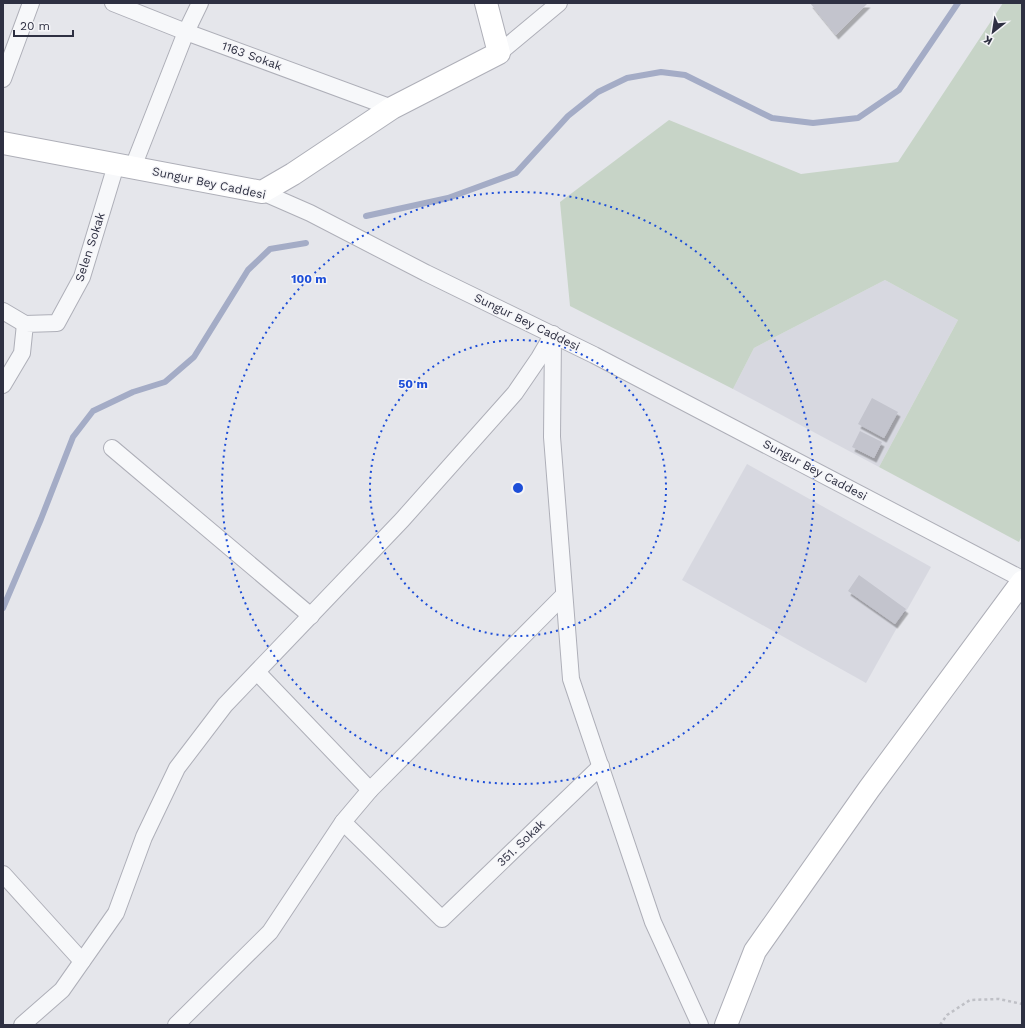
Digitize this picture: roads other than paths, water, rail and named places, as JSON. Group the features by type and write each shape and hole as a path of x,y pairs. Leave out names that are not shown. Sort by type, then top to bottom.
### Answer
{"street":[{"path":"3,79 31,3"},
{"name":"1163 Sokak","path":"113,3 186,32 392,108"},
{"path":"124,166 200,3"},
{"path":"486,3 499,53"},
{"path":"262,192 293,174 392,108 499,53 559,3"},
{"name":"Sungur Bey Caddesi","path":"3,143 262,192 310,213 426,273 601,358 1022,579"},
{"name":"Selen Sokak","path":"25,324 57,324 82,277 124,166"},
{"path":"3,311 25,324 22,353 3,385"},
{"path":"553,334 552,437 571,679 653,922 700,1025"},
{"path":"22,1025 62,990 116,913 144,837 177,768 225,704 402,520 515,393 540,358 553,334"},
{"path":"112,448 311,616"},
{"path":"726,1025 755,951 869,789 1022,582"},
{"path":"176,1025 270,932 343,822 370,790 564,595"},
{"path":"257,672 370,790"},
{"name":"351. Sokak","path":"343,822 442,919 600,766"},
{"path":"3,874 82,961"}],"waterway":[{"path":"366,216 448,198 516,173 568,116 598,92 627,78 661,72 685,75 772,118 813,123 858,118 899,90 958,3"},
{"path":"3,608 41,519 73,437 93,411 133,392 165,382 194,357 248,270 270,249 306,243"}]}
